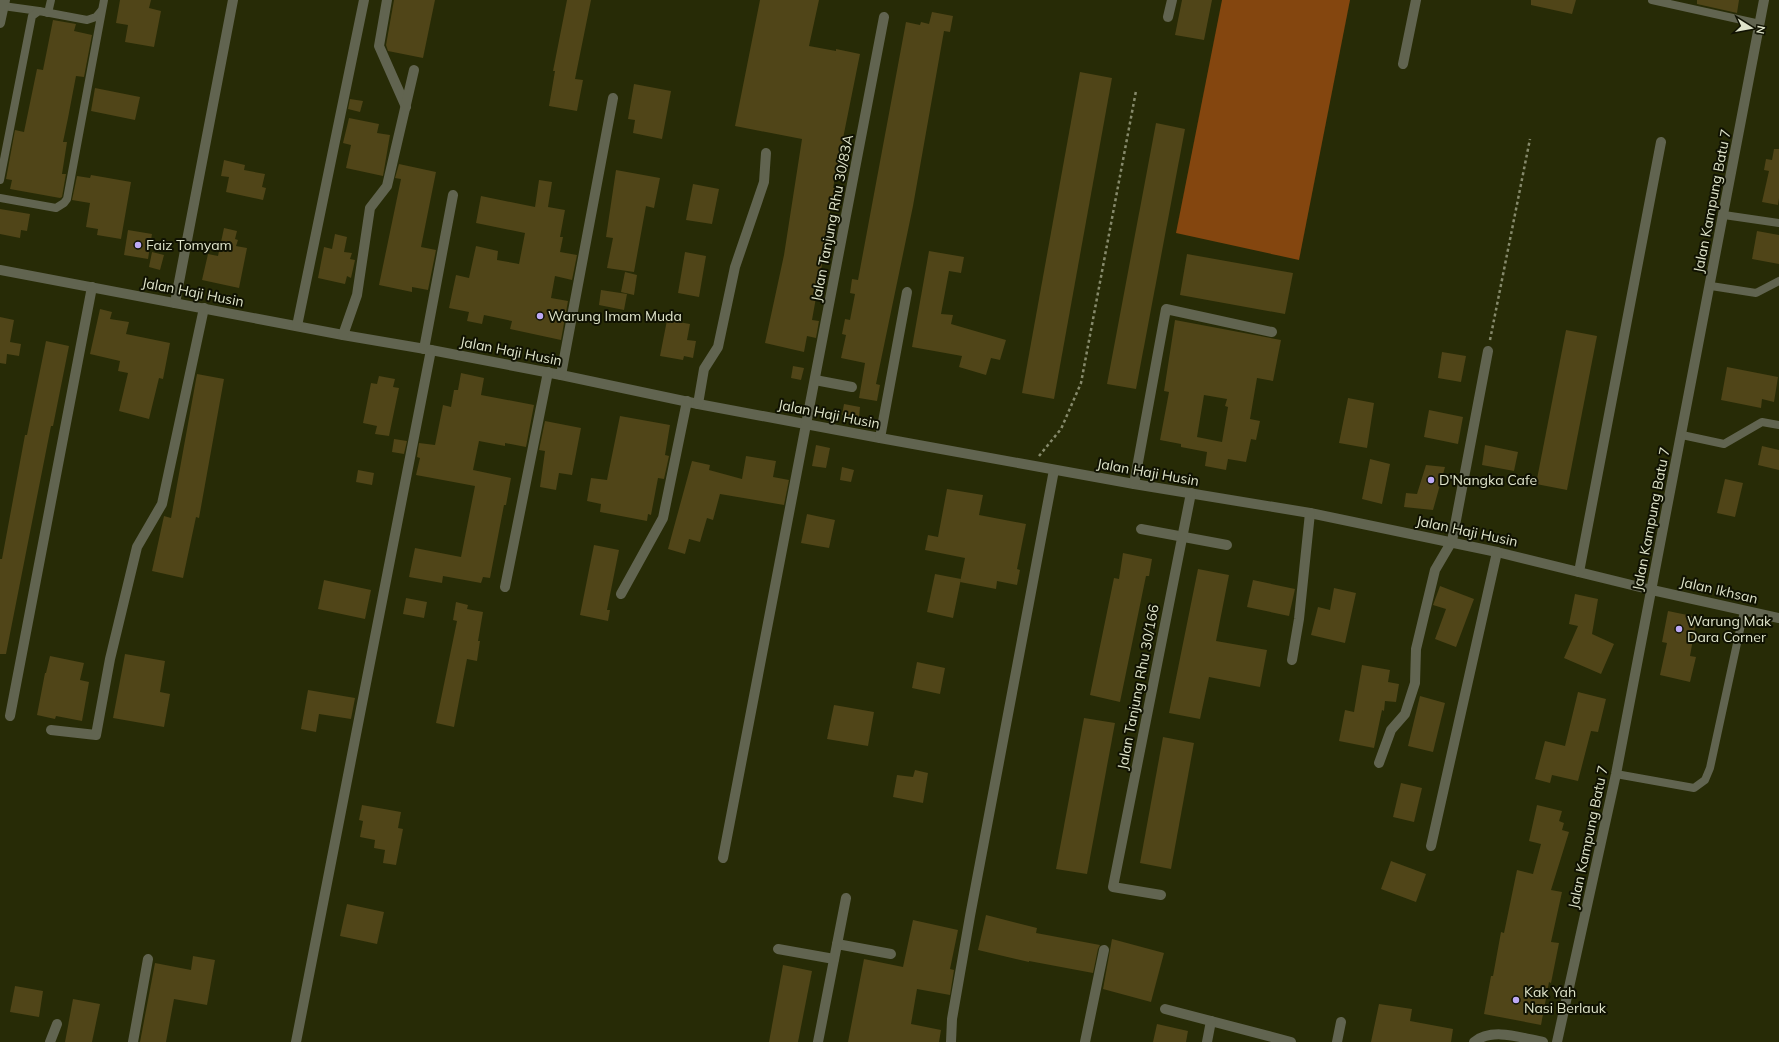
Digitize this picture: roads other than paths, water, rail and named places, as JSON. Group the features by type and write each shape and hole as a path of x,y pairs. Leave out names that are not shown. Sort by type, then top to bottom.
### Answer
{"street":[{"path":"176,303 233,0"},
{"path":"296,326 364,0"},
{"path":"388,0 379,46 406,107"},
{"path":"1168,17 1172,0"},
{"path":"1403,64 1416,0"},
{"name":"Jalan Kampung Batu 7","path":"1557,1042 1616,774 1711,286 1764,0"},
{"path":"0,23 4,3"},
{"name":"Jalan Tanjung Rhu 30/83A","path":"723,858 884,17"},
{"path":"343,335 357,295 370,208 387,186 414,70"},
{"path":"561,375 613,98"},
{"path":"1579,572 1661,142"},
{"path":"698,404 704,369 718,348 735,267 764,182 766,153"},
{"path":"296,1042 428,349 453,195"},
{"name":"Jalan Haji Husin","path":"0,270 343,335 428,349 548,372 698,404 880,438 1031,466 1310,514 1497,552 1652,590"},
{"path":"10,716 92,287"},
{"path":"880,438 907,292"},
{"path":"51,730 96,735 110,659 137,547 162,504 204,308"},
{"path":"1134,484 1166,309 1272,332"},
{"path":"1379,763 1391,730 1405,714 1415,683 1416,649 1435,570 1452,542 1488,351"},
{"path":"505,587 548,372"},
{"path":"815,380 852,387"},
{"path":"621,594 664,518 687,401"},
{"path":"951,1042 952,1018 1054,470"},
{"name":"Jalan Tanjung Rhu 30/166","path":"1161,895 1113,886 1191,493"},
{"path":"1292,660 1299,619 1310,514"},
{"path":"1141,529 1227,546"},
{"path":"1432,846 1497,552"},
{"name":"Jalan Ikhsan","path":"1652,590 1779,618"},
{"path":"818,1042 846,898"},
{"path":"837,944 891,954"},
{"path":"778,950 834,959"},
{"path":"1085,1042 1104,950"},
{"path":"133,1042 148,960"},
{"path":"1165,1010 1291,1042"},
{"path":"1207,1042 1211,1021"},
{"path":"1337,1042 1341,1022"},
{"path":"50,1042 57,1024"},
{"path":"1474,1042 1494,1034 1543,1042"}],"lane":[{"path":"48,13 51,0"},
{"path":"0,198 56,208 67,199 104,0"},
{"path":"1652,0 1760,24"},
{"path":"4,3 86,20 96,17 102,10"},
{"path":"0,180 2,162 32,16 39,11"},
{"path":"1724,215 1779,223"},
{"path":"1711,286 1756,293 1779,281"},
{"path":"1682,435 1724,444 1762,422 1779,425"},
{"path":"1616,774 1694,788 1705,780 1710,768 1744,611"}],"place":[{"name":"Faiz Tomyam","path":"138,245"},
{"name":"Warung Imam Muda","path":"540,316"},
{"name":"D'Nangka Cafe","path":"1431,480"},
{"name":"Warung Mak Dara Corner","path":"1679,629"},
{"name":"Kak Yah Nasi Berlauk","path":"1516,1000"}]}
